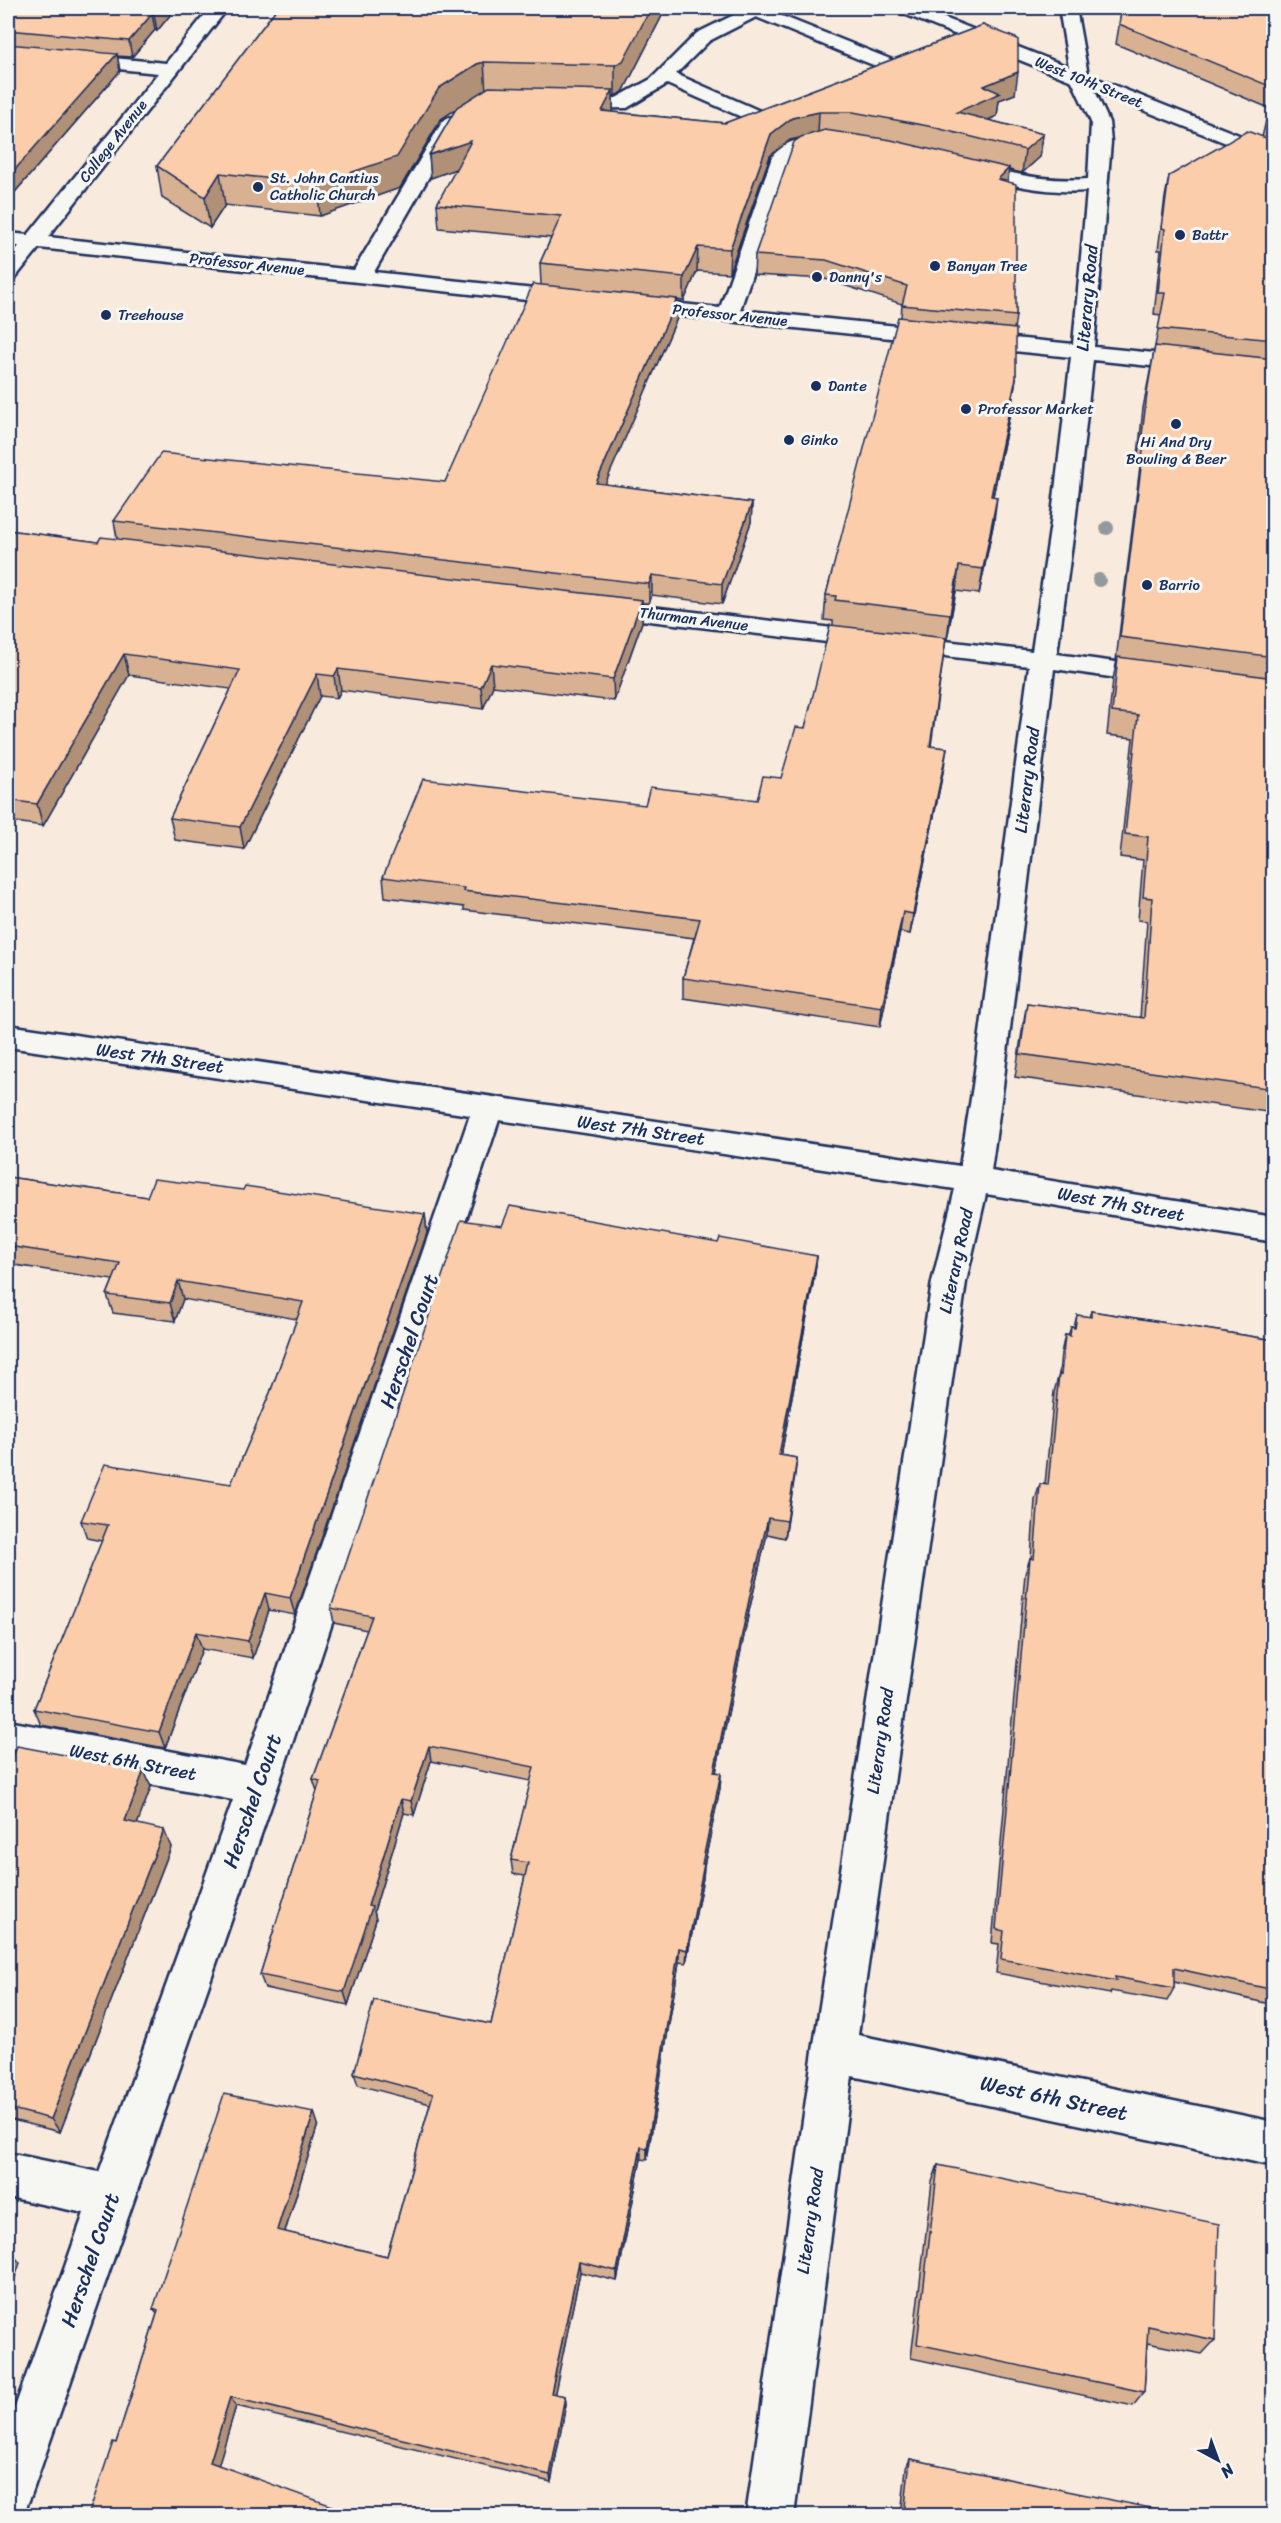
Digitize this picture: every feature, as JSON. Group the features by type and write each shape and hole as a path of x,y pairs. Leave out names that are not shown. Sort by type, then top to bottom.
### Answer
{"street":[{"name":"College Avenue","path":"8,274 219,8"},
{"name":"West 10th Street","path":"904,8 1274,156"},
{"name":"Literary Road","path":"770,2516 834,2051 949,1282 973,1182 988,1086 1034,721 1045,660 1083,352 1101,142 1100,122 1080,79 1068,8"},
{"path":"553,102 620,104 657,83 703,37 761,9 894,67 843,90"},
{"path":"8,53 170,69"},
{"path":"664,76 769,122 812,103"},
{"path":"361,276 450,124 468,113"},
{"path":"728,315 782,157 792,148 824,140 852,142"},
{"path":"949,164 1014,180 1060,187 1098,184"},
{"name":"Professor Avenue","path":"8,239 1274,372"},
{"name":"Thurman Avenue","path":"574,605 1045,660 1182,679"},
{"name":"West 7th Street","path":"8,1036 890,1166 973,1182 1274,1230"},
{"name":"Herschel Court","path":"8,2493 258,1786 488,1107"},
{"name":"West 6th Street","path":"8,1739 258,1786"},
{"name":"West 6th Street","path":"834,2051 1274,2144"},
{"path":"8,2175 112,2197"}],"building":[{"path":"8,8 159,8 129,41 8,30"},
{"path":"277,8 651,8 623,61 615,65 484,62 477,64 439,88 397,157 317,184 220,173 205,197 157,166"},
{"path":"1122,8 1274,8 1274,88 1119,24"},
{"path":"983,25 1018,39 1018,72 984,86 1000,93 957,112 1043,134 1025,150 928,126 853,112 819,112 792,118 771,134 730,249 698,247 684,277 540,263 561,216 437,204 471,141 429,155 457,107 489,87 613,90 602,111 725,123"},
{"path":"8,44 117,54 8,175"},
{"path":"1274,116 1274,124 1266,121"},
{"path":"825,130 891,140 1009,168 998,179 1016,184 1016,316 902,305 907,286 826,260 755,255 794,142 801,137"},
{"path":"1247,131 1274,141 1274,340 1158,329 1165,293 1158,293 1165,229 1162,228 1169,176"},
{"path":"533,284 677,299 596,483 752,503 722,584 652,575 649,584 114,521 161,453 445,482"},
{"path":"898,317 1016,329 1016,378 991,496 997,497 983,569 959,566 950,614 835,600 836,596 826,595"},
{"path":"1155,346 1274,359 1274,657 1120,637 1144,443 1141,443"},
{"path":"8,530 98,542 101,537 642,600 613,679 491,664 481,687 338,669 334,676 317,674 240,827 170,818 240,670 124,654 37,804 8,800 8,624 10,620 8,620"},
{"path":"830,625 946,638 930,746 947,748 913,914 903,912 882,1007 683,978 700,919 463,891 464,888 383,877 423,779 645,805 650,787 757,800 763,776 781,778 796,727 805,728"},
{"path":"1118,657 1274,678 1274,1089 1020,1054 1027,1003 1144,1018 1152,898 1143,897 1148,837 1125,834 1138,715 1112,712"},
{"path":"8,1177 147,1197 154,1179 243,1190 245,1186 425,1214 290,1598 265,1593 248,1641 196,1632 159,1732 34,1709 108,1525 81,1521 105,1464 231,1484 270,1393 303,1302 178,1281 170,1303 107,1295 120,1263 8,1246"},
{"path":"510,1206 718,1243 720,1238 817,1256 779,1455 797,1458 787,1521 768,1518 750,1595 714,1772 721,1773 702,1864 704,1864 687,1950 679,1948 647,2149 641,2147 617,2271 579,2262 551,2393 565,2396 550,2475 230,2397 210,2462 360,2516 88,2516 113,2442 116,2443 158,2311 153,2309 224,2094 314,2112 277,2230 387,2256 433,2094 354,2073 374,2000 491,2024 528,1863 511,1860 534,1767 429,1746 411,1801 401,1799 368,1906 372,1907 344,1992 260,1975 320,1781 313,1779 372,1616 331,1608 461,1220 502,1226"},
{"path":"1091,1311 1274,1340 1274,1990 1174,1968 1174,1988 1115,1977 1116,1981 1001,1959 1004,1931 996,1929 1030,1558 1034,1559 1040,1484 1048,1485 1065,1335 1070,1336 1071,1327 1075,1328 1077,1315 1091,1317"},
{"path":"17,1746 144,1770 125,1821 164,1830 51,2119 8,2108 8,1769"},
{"path":"938,2165 1219,2224 1215,2340 1148,2326 1144,2392 917,2344"},
{"path":"910,2459 1161,2510 1161,2516 904,2516"}],"place":[{"name":"St. John Cantius Catholic Church","path":"258,187"},
{"name":"Battr","path":"1180,235"},
{"name":"Banyan Tree","path":"935,266"},
{"name":"Danny's","path":"817,277"},
{"name":"Treehouse","path":"106,315"},
{"name":"Dante","path":"816,386"},
{"name":"Professor Market","path":"966,409"},
{"name":"Hi And Dry Bowling & Beer","path":"1176,424"},
{"name":"Ginko","path":"789,440"},
{"name":"Barrio","path":"1147,585"}]}
